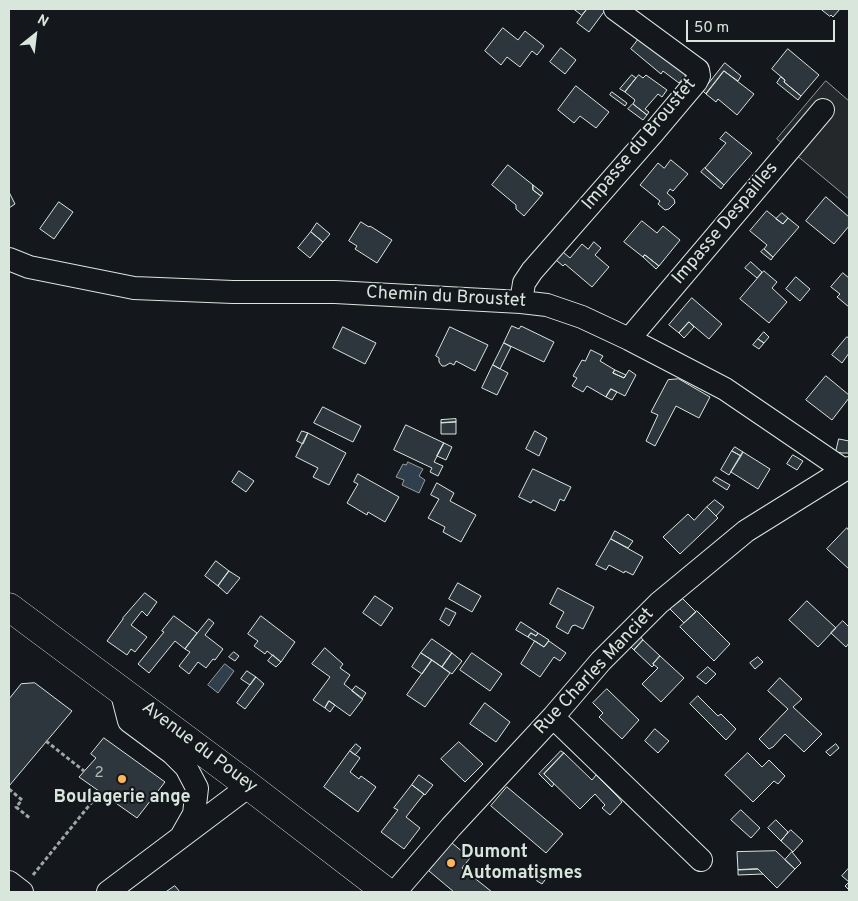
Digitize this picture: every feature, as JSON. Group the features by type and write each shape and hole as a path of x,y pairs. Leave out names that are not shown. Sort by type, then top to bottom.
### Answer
{"main road":[{"name":"Avenue du Pouey","path":"9,607 249,786 387,892"}],"street":[{"name":"Impasse du Broustet","path":"521,302 524,283 532,271 653,133 699,76 698,70 614,9"},
{"name":"Impasse Despailles","path":"629,339 823,110"},
{"name":"Chemin du Broustet","path":"9,258 29,267 134,288 233,292 335,292 547,305 582,317 629,339 725,389 846,469"},
{"name":"Rue Charles Manciet","path":"395,892 601,661 659,603 746,531 846,469"},
{"path":"121,690 129,721 172,753 186,767 197,788 194,814 180,837"},
{"path":"553,717 701,860"},
{"path":"108,892 249,786"}],"path":[{"path":"46,741 84,771"},
{"path":"9,789 22,800 16,807 31,819"},
{"path":"17,888 100,792"}],"shaded area":[{"path":"826,81 849,101 849,199 777,139"}],"water":[{"path":"408,462 423,469 419,476 425,480 419,493 402,485 404,480 396,477 403,464 406,465"},
{"path":"225,664 234,671 218,693 208,685"}],"building":[{"path":"574,9 587,9 582,15"},
{"path":"587,9 606,9 589,32 577,23"},
{"path":"821,9 840,9 833,17"},
{"path":"503,28 518,40 525,31 544,46 537,55 532,51 520,67 507,57 501,65 485,51"},
{"path":"641,36 689,71 679,83 663,71 661,74 631,49"},
{"path":"561,48 576,60 565,74 550,62"},
{"path":"788,49 819,75 801,96 772,69"},
{"path":"725,63 741,76 738,81 724,71 706,94 703,91"},
{"path":"724,71 754,94 737,115 718,99 716,102 706,94"},
{"path":"632,75 636,78 625,92 620,89"},
{"path":"639,75 643,78 646,75 667,90 662,97 658,94 645,109 649,112 647,115 633,104 635,100 625,92"},
{"path":"781,77 785,80 784,82 801,96 798,100 777,83"},
{"path":"576,86 609,112 596,128 580,116 574,123 558,110"},
{"path":"612,92 627,103 625,106 610,95"},
{"path":"633,104 647,115 643,120 628,109"},
{"path":"726,132 752,153 724,185 705,168 726,143 720,139"},
{"path":"671,160 688,174 673,191 670,189 667,193 674,199 675,203 665,210 658,204 660,201 640,185 658,163 664,168"},
{"path":"508,165 533,185 533,190 541,196 524,216 516,209 516,205 492,185"},
{"path":"705,168 724,185 721,189 701,172"},
{"path":"533,185 543,193 541,196 533,190"},
{"path":"9,192 15,204 9,208"},
{"path":"826,197 849,217 849,226 834,244 806,221"},
{"path":"59,202 73,212 54,239 40,229"},
{"path":"767,211 783,224 788,218 799,227 773,257 764,249 767,245 750,231"},
{"path":"782,213 788,218 783,224 776,219"},
{"path":"642,221 657,233 663,226 680,240 659,266 645,255 643,257 624,242"},
{"path":"361,222 392,240 377,263 355,249 357,246 349,241"},
{"path":"317,223 330,234 323,242 311,232"},
{"path":"311,232 323,242 310,258 298,248"},
{"path":"594,242 601,248 595,255 609,267 592,287 565,264 563,266 556,260 563,252 570,258 582,244 588,249"},
{"path":"764,249 773,257 771,260 761,252"},
{"path":"645,255 659,266 656,269 643,257"},
{"path":"751,262 762,272 757,278 745,268"},
{"path":"764,271 777,282 772,288 787,302 769,323 740,299"},
{"path":"843,273 849,278 849,307 837,297 840,294 831,287"},
{"path":"796,277 810,289 800,301 786,289"},
{"path":"692,298 722,324 709,339 689,322 679,333 669,325"},
{"path":"689,322 694,327 684,338 679,333"},
{"path":"512,326 519,329 521,326 554,342 544,362 504,343"},
{"path":"343,327 376,343 365,364 333,348"},
{"path":"450,327 488,345 475,371 456,361 454,365 450,363 445,366 442,366 439,362 439,358 436,356"},
{"path":"764,332 769,337 764,343 758,339"},
{"path":"847,337 849,338 849,353 842,363 832,355"},
{"path":"758,339 764,343 759,349 753,345"},
{"path":"504,343 511,347 500,369 493,365"},
{"path":"591,350 603,356 600,361 615,370 613,373 624,378 629,370 636,375 625,396 611,389 606,397 587,386 583,392 572,386 577,378 573,376 582,360 585,361"},
{"path":"493,365 508,373 497,395 482,388"},
{"path":"615,370 626,375 624,378 613,373"},
{"path":"826,376 849,395 849,398 832,420 806,400"},
{"path":"679,379 710,397 699,418 676,406 655,446 646,441 658,415 651,412 668,380"},
{"path":"611,389 617,392 612,400 606,397"},
{"path":"323,407 361,426 353,442 314,423"},
{"path":"456,419 456,422 441,423 441,420"},
{"path":"456,422 456,434 441,434 441,423"},
{"path":"406,425 444,443 434,462 443,466 438,476 430,472 432,468 394,450"},
{"path":"302,431 308,433 303,444 297,441"},
{"path":"535,431 547,438 539,456 526,449"},
{"path":"308,433 346,453 329,485 313,477 318,468 296,457"},
{"path":"839,439 849,441 849,453 836,452"},
{"path":"444,443 452,447 446,460 437,456"},
{"path":"735,447 743,452 741,456 732,451"},
{"path":"732,451 741,456 729,475 721,470"},
{"path":"743,452 770,469 758,489 731,472"},
{"path":"793,455 803,461 797,470 787,464"},
{"path":"533,469 571,487 564,501 560,499 555,511 533,500 531,503 519,497"},
{"path":"239,471 254,481 246,492 232,482"},
{"path":"358,474 399,497 385,522 368,512 367,515 347,503 358,484 354,482"},
{"path":"716,477 730,485 727,490 713,481"},
{"path":"437,483 454,493 450,501 476,515 461,542 443,532 445,527 428,518 439,499 431,495"},
{"path":"715,500 724,507 716,516 707,507"},
{"path":"707,507 718,518 680,554 663,537 688,514 694,520"},
{"path":"847,528 849,531 849,569 827,549"},
{"path":"615,531 633,541 628,548 611,539"},
{"path":"611,539 643,557 633,575 625,571 624,573 609,565 606,570 596,565"},
{"path":"216,561 229,571 218,586 205,576"},
{"path":"229,571 240,578 227,594 218,586"},
{"path":"458,583 481,596 472,612 449,599"},
{"path":"558,588 594,607 583,629 575,625 572,626 568,634 556,627 564,612 550,604"},
{"path":"145,593 157,602 147,616 142,611 131,625 147,637 135,652 131,649 127,655 107,641 123,618"},
{"path":"375,596 393,608 381,626 363,613"},
{"path":"683,599 696,612 684,623 670,609"},
{"path":"807,601 836,628 818,647 789,620"},
{"path":"446,608 456,613 449,626 440,620"},
{"path":"697,611 730,644 714,661 680,627"},
{"path":"174,616 197,633 185,649 175,641 149,673 138,664 164,632 162,631"},
{"path":"261,616 295,642 281,662 267,651 265,654 254,646 258,641 248,634"},
{"path":"209,619 214,623 205,635 223,649 206,668 198,662 189,674 179,666 190,652 185,649"},
{"path":"843,621 849,627 849,643 846,647 831,633"},
{"path":"521,622 538,633 536,636 531,633 528,637 516,630"},
{"path":"531,633 536,636 538,633 549,640 544,647 528,637"},
{"path":"640,636 643,640 634,650 629,645"},
{"path":"432,639 452,653 442,667 421,653"},
{"path":"643,640 660,656 652,667 634,650"},
{"path":"535,641 544,647 549,641 566,653 560,661 554,657 540,677 521,664"},
{"path":"325,648 343,664 340,668 350,675 344,684 363,699 350,716 329,701 325,708 313,700 330,677 312,664"},
{"path":"234,652 239,656 235,661 229,657"},
{"path":"421,653 432,660 422,674 412,667"},
{"path":"452,653 462,661 452,674 442,667"},
{"path":"472,653 502,674 490,691 460,670"},
{"path":"273,655 281,662 276,667 268,661"},
{"path":"660,656 684,678 661,702 642,684 658,668 653,664"},
{"path":"758,657 763,662 755,669 750,663"},
{"path":"432,660 450,673 425,707 407,695"},
{"path":"708,667 716,674 706,684 697,677"},
{"path":"247,671 256,677 250,685 241,679"},
{"path":"256,677 264,684 245,709 237,703"},
{"path":"780,678 802,699 793,707 822,734 804,752 785,734 769,749 759,739 788,709 768,691"},
{"path":"35,683 72,711 9,786 9,699 21,684"},
{"path":"356,686 366,693 362,699 352,691"},
{"path":"607,689 639,720 622,739 599,717 603,713 593,703"},
{"path":"698,696 718,716 721,714 736,729 726,740 690,704"},
{"path":"329,701 335,705 330,712 325,708"},
{"path":"485,703 510,722 496,742 470,724"},
{"path":"655,729 669,741 658,753 645,741"},
{"name":"Boulagerie ange","path":"104,738 165,782 137,818 79,777 96,758 91,754"},
{"path":"459,742 483,764 465,782 441,759"},
{"path":"356,744 361,748 355,755 350,751"},
{"path":"836,744 839,748 830,756 826,752"},
{"path":"350,751 360,758 350,772 359,779 361,776 376,787 358,812 324,787"},
{"path":"561,751 564,753 544,774 554,784 552,787 539,774"},
{"path":"564,753 592,780 596,775 622,802 610,815 602,808 605,805 595,794 580,809 544,774"},
{"path":"748,753 762,767 769,760 785,776 778,784 774,781 753,802 725,775"},
{"path":"419,775 433,785 425,795 412,785"},
{"path":"412,785 424,794 406,817 420,828 404,849 381,832 398,810 394,808"},
{"path":"507,787 563,834 546,853 491,806"},
{"path":"741,810 760,828 751,838 731,820"},
{"path":"776,820 788,832 781,841 768,828"},
{"path":"791,830 803,841 793,852 781,841"},
{"name":"Dumont Automatismes","path":"452,843 470,858 462,868 492,892 454,892 429,871"},
{"path":"776,851 795,869 777,888 758,869 738,870 737,852"},
{"path":"792,852 801,863 795,869 785,860"},
{"path":"849,868 849,882 842,876"},
{"path":"758,869 763,874 738,875 738,870"},
{"path":"545,870 550,873 542,884 537,881"},
{"path":"849,882 849,890 845,886"},
{"path":"175,886 180,892 166,892"}],"place":[{"name":"Boulagerie ange","path":"122,779"},
{"name":"Dumont Automatismes","path":"451,863"}]}
